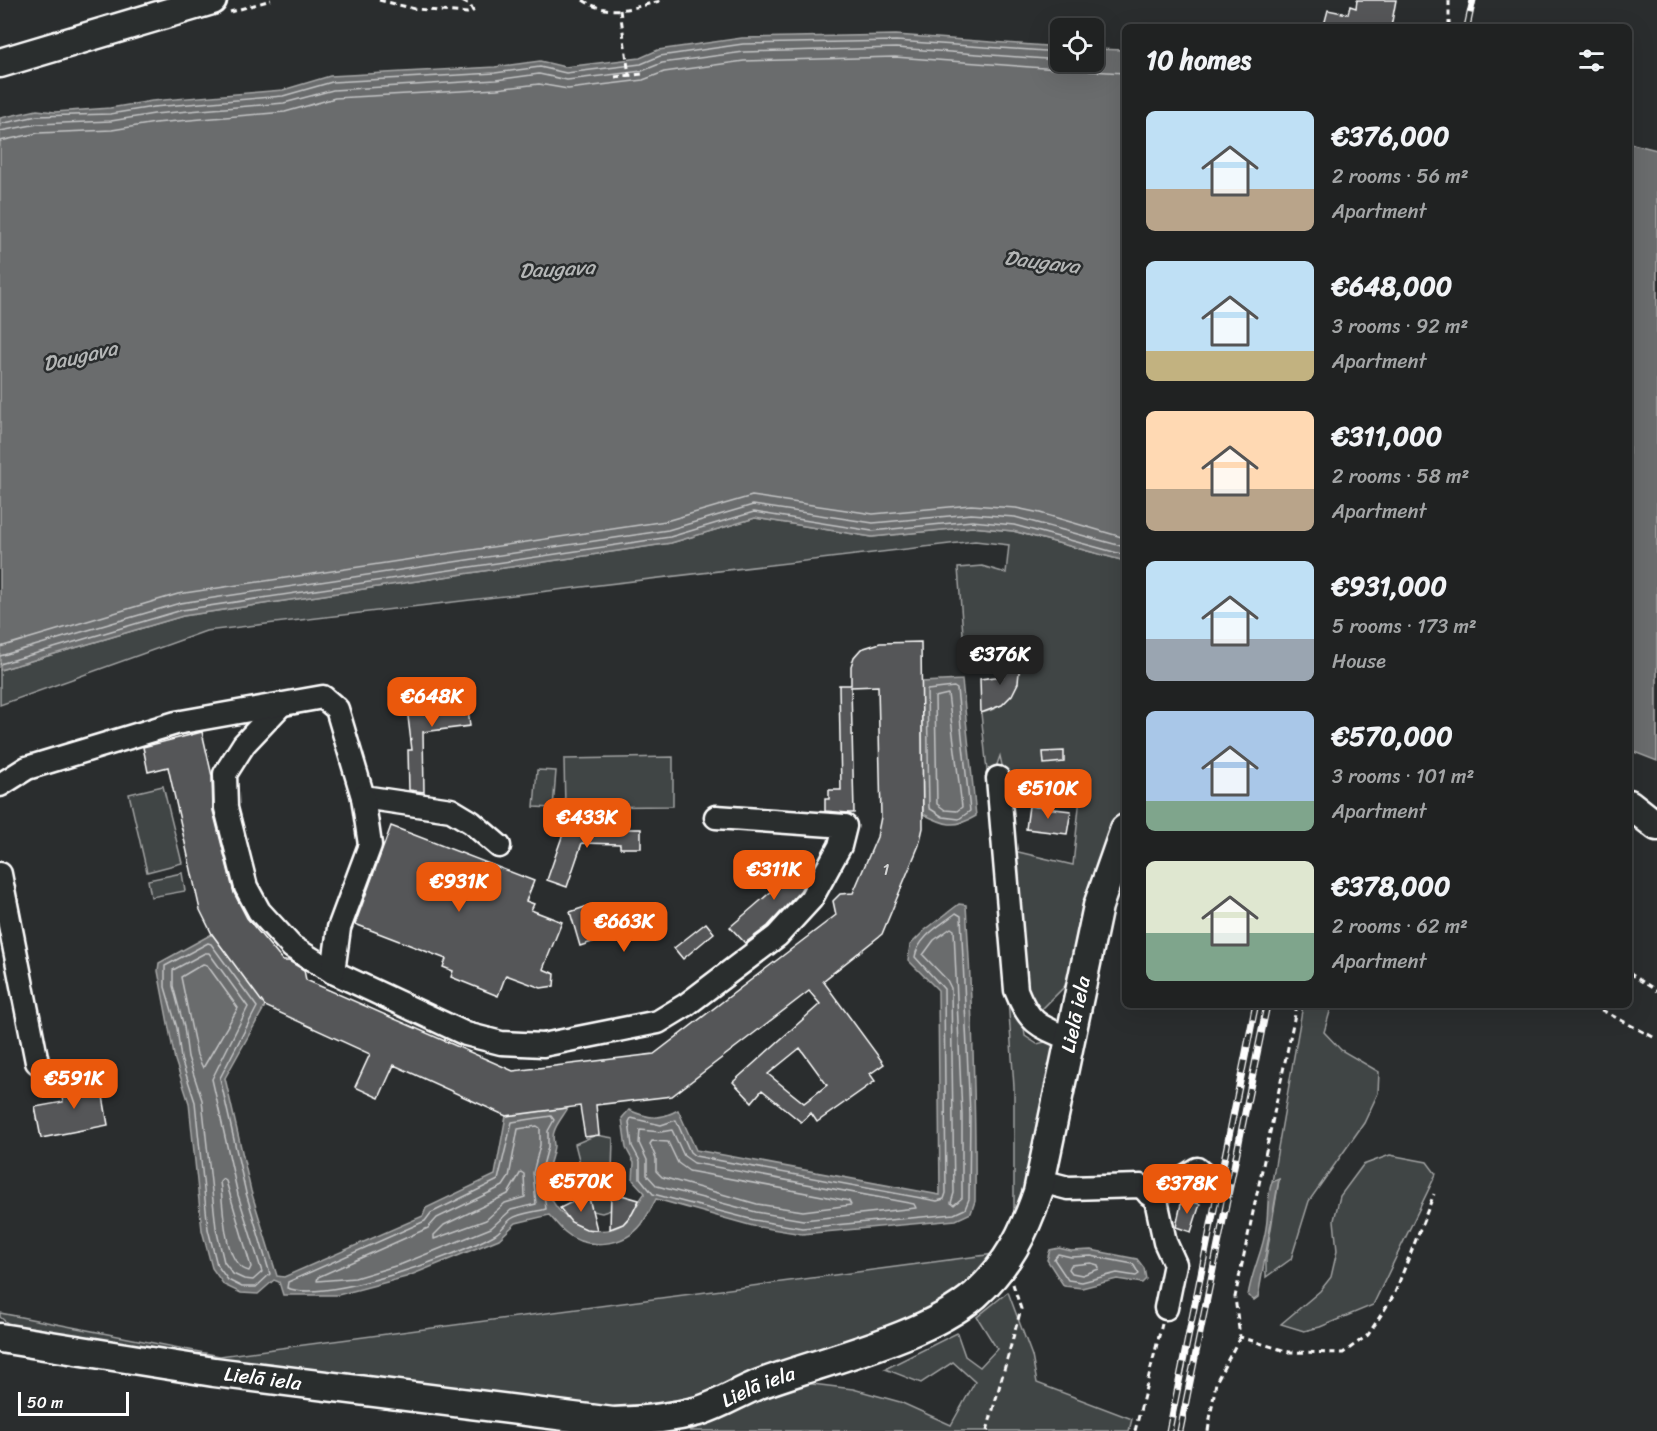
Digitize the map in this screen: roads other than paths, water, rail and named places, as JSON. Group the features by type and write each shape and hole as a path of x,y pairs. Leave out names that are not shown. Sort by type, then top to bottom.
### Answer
{"main road":[{"path":"0,63 212,0"},
{"path":"1632,806 1657,826"},
{"name":"Lielā iela","path":"0,1338 214,1372 592,1425 637,1421 701,1410 756,1386 937,1319 974,1295 1006,1262 1025,1230 1041,1181 1098,906 1122,838"},
{"path":"677,1431 701,1410"}],"lane":[{"path":"0,785 27,768 176,723 323,697 338,709 363,797 370,845 339,928 333,972"},
{"path":"282,705 244,744 225,774 226,808 246,886 259,911 292,947 333,972 466,1034 501,1043 543,1045 658,1022 686,1005 777,936 811,899 840,846 845,826 716,817"},
{"path":"998,778 1016,990 1025,1012 1043,1028 1070,1039"},
{"path":"363,797 451,810 471,822 499,846"},
{"path":"0,874 37,1062"},
{"path":"1149,1194 1170,1186 1197,1169 1204,1175"},
{"path":"1041,1181 1068,1188 1141,1186 1156,1200 1165,1242 1175,1264 1166,1308"}],"water":[{"name":"Daugava","path":"896,35 1050,46 1050,72 1104,72 1104,49 1122,50 1122,560 1013,531 972,527 872,537 755,518 671,543 183,616 0,670 0,118 37,110 55,112 110,108 152,101 283,90 330,76 495,67 540,61 565,67 640,58 658,50 742,38"},
{"path":"1632,144 1657,150 1657,761 1632,751"},
{"path":"962,680 976,816 962,823 949,824 923,814 921,682"},
{"path":"959,904 966,905 972,1016 975,1201 971,1213 956,1220 802,1234 753,1226 656,1199 642,1224 626,1237 616,1241 594,1244 584,1242 563,1230 549,1215 516,1223 499,1239 406,1277 338,1295 283,1295 279,1282 274,1280 258,1294 241,1293 224,1285 212,1268 202,1230 189,1103 175,1060 158,971 159,963 212,934 265,1006 225,1078 251,1191 277,1276 284,1277 423,1216 426,1208 495,1175 506,1116 568,1108 553,1134 554,1146 547,1175 548,1187 551,1198 566,1218 589,1229 601,1231 613,1229 624,1223 645,1193 633,1180 634,1163 626,1148 622,1118 629,1110 660,1117 678,1110 696,1150 940,1195 938,990 908,960 910,945 925,930"},
{"path":"1279,1179 1258,1297 1254,1300 1248,1296 1264,1237 1269,1193 1272,1182"},
{"path":"1059,1248 1071,1251 1091,1250 1137,1259 1144,1268 1146,1279 1142,1283 1117,1279 1082,1288 1064,1286 1047,1260 1050,1250"}],"railway":[{"path":"1468,24 1473,0"},
{"path":"1169,1431 1255,1008"},
{"path":"1180,1431 1266,1008"}]}
